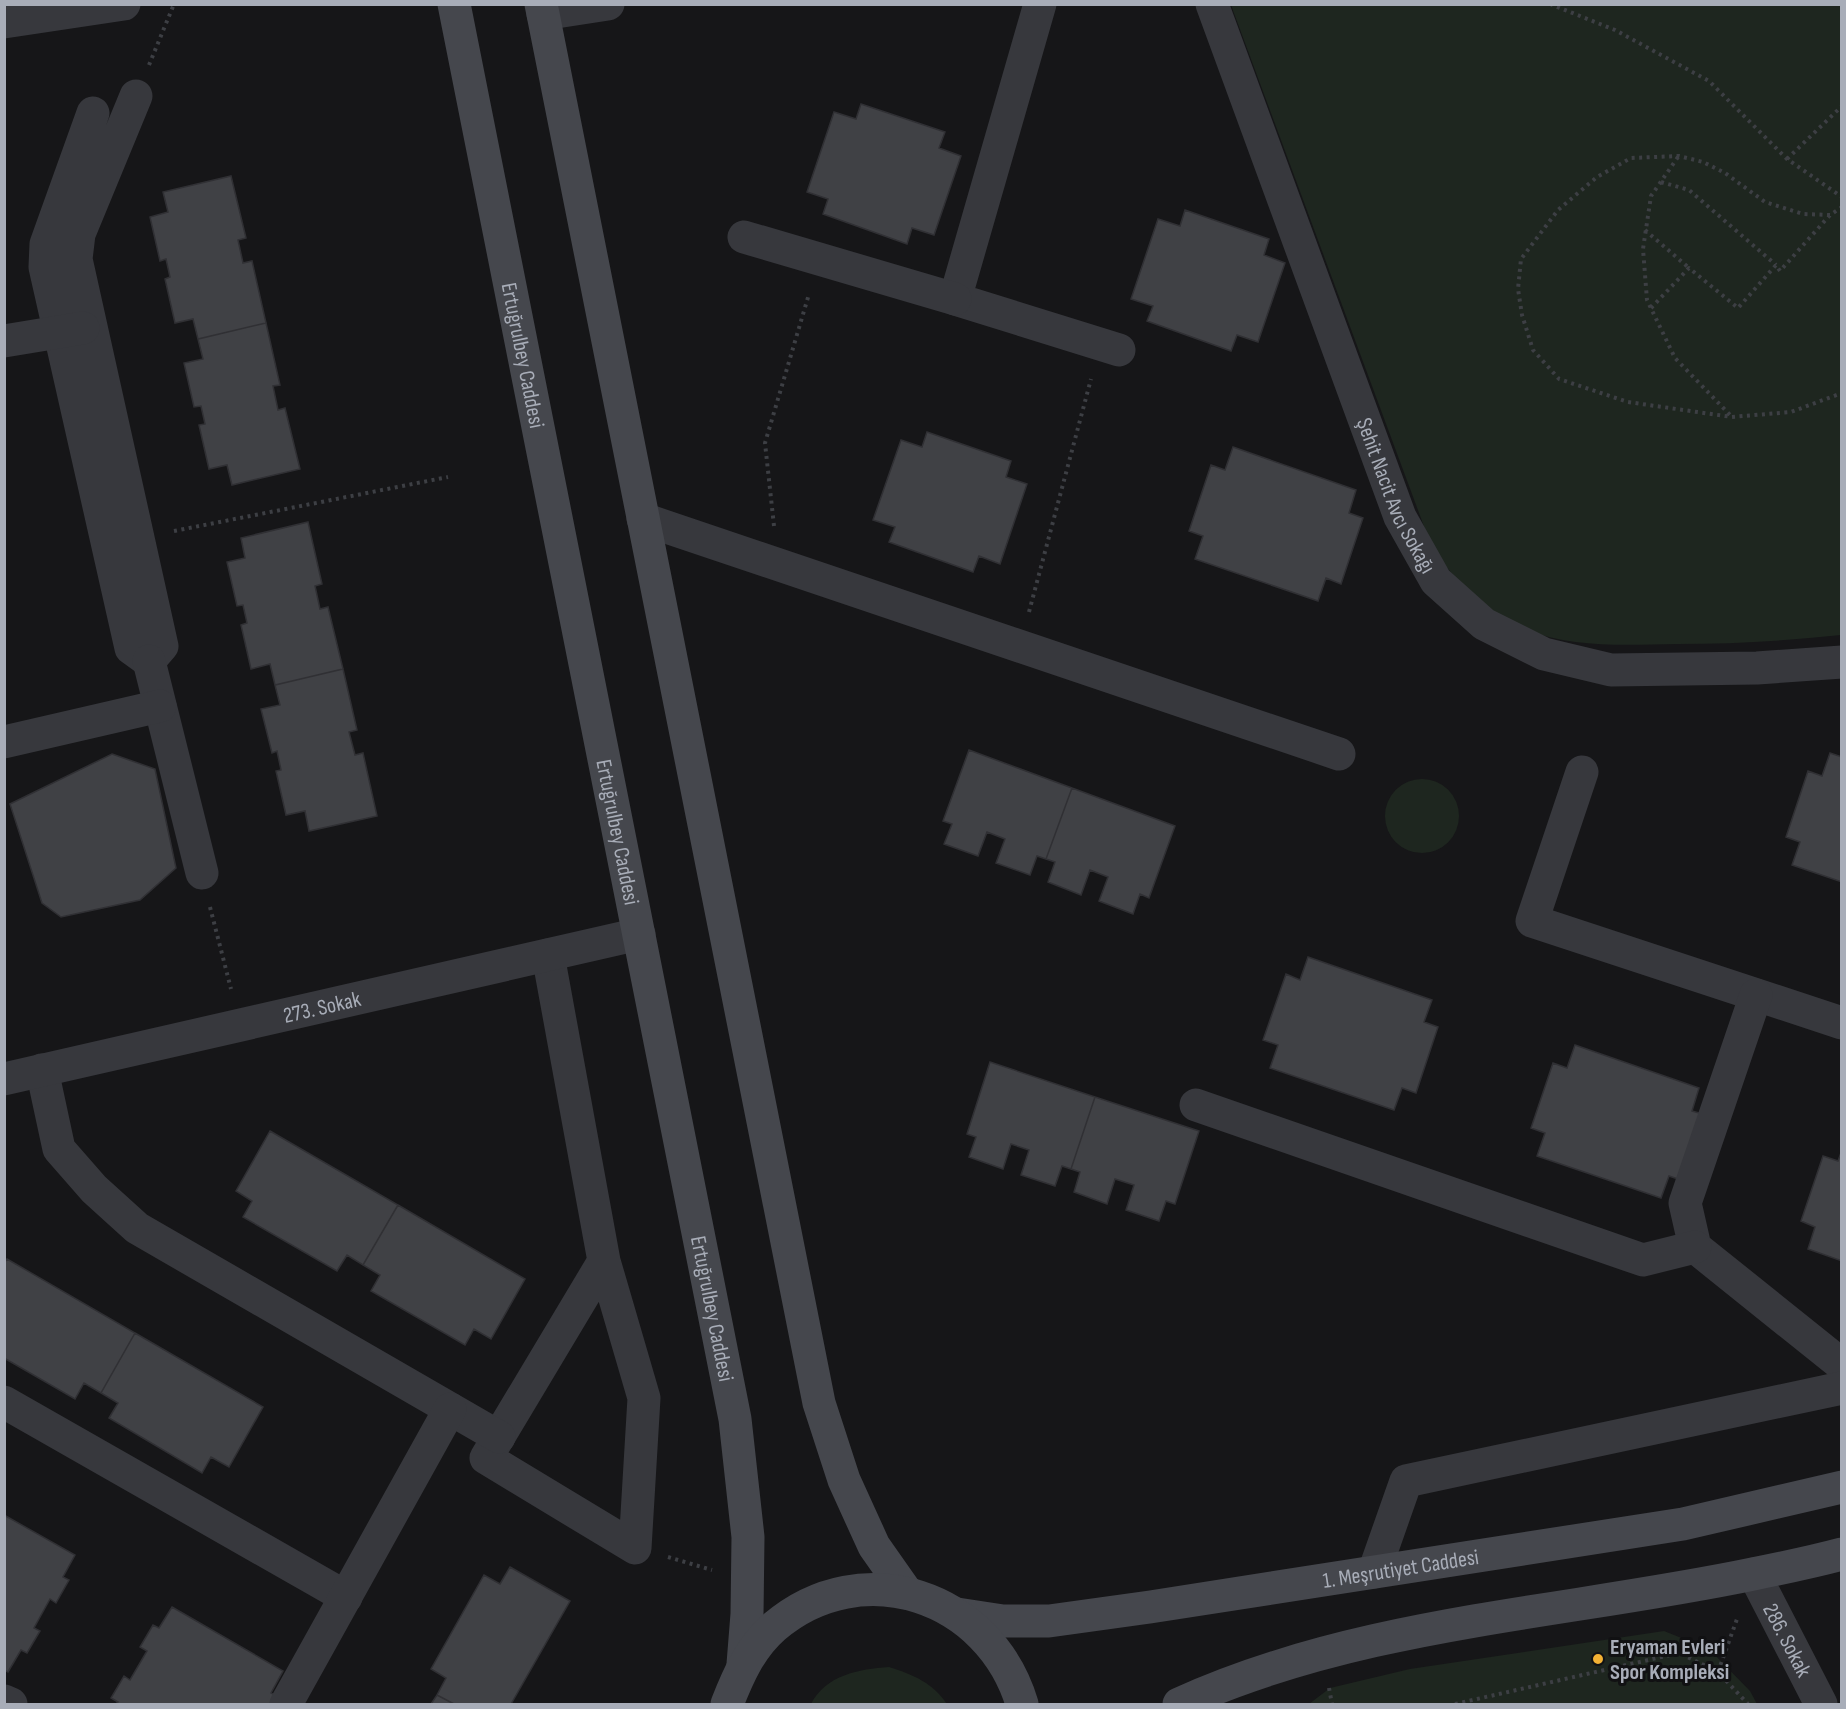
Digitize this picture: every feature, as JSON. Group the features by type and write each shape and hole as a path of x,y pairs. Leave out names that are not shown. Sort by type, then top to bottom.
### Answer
{"main road":[{"name":"Ertuğrulbey Caddesi","path":"454,4 735,1419 748,1537 743,1664"},
{"path":"542,9 819,1403 844,1480 874,1546 907,1593"},
{"name":"1. Meşrutiyet Caddesi","path":"957,1614 1003,1622 1049,1621 1683,1524 1842,1487"},
{"path":"1179,1704 1232,1680 1349,1646 1754,1574 1842,1554"},
{"path":"727,1704 743,1664 774,1628 814,1603 859,1590 907,1593 933,1601 957,1614 991,1643 1015,1681 1022,1704"}],"street":[{"path":"4,22 124,4"},
{"path":"542,9 608,4"},
{"path":"956,299 1040,4"},
{"name":"Şehit Nacit Avcı Sokağı","path":"1212,4 1400,517 1436,581 1484,624 1544,654 1611,670 1757,668 1842,662"},
{"path":"136,96 76,246 76,330 131,648 149,661 202,873"},
{"path":"93,113 44,253 76,330 138,538 162,646 149,661"},
{"path":"744,237 1110,346"},
{"path":"4,341 76,330"},
{"path":"643,519 1339,754"},
{"path":"4,742 160,706"},
{"path":"1582,772 1532,921 1842,1023"},
{"name":"273. Sokak","path":"4,1078 639,934"},
{"path":"548,955 604,1261 644,1398 635,1548 486,1458 604,1261"},
{"path":"1756,995 1685,1203 1695,1247 1842,1365"},
{"path":"42,1070 59,1149 94,1189 137,1228 499,1437"},
{"path":"1196,1106 1642,1260 1695,1247"},
{"path":"1374,1572 1406,1481 1842,1388"},
{"path":"4,1402 346,1597"},
{"path":"286,1704 450,1409"},
{"name":"286. Sokak","path":"1754,1574 1821,1704"},
{"path":"4,1701 11,1704"}],"path":[{"path":"136,96 174,4"},
{"path":"1550,4 1614,30 1709,81 1787,159 1842,197"},
{"path":"1787,159 1842,106"},
{"path":"1679,156 1651,196 1643,259 1647,300 1674,358 1732,417"},
{"path":"1830,215 1803,214 1765,202 1725,173 1703,162 1679,156 1631,158 1597,177 1558,210 1521,259 1518,289 1522,315 1533,350 1559,379 1628,402 1732,417 1791,412 1842,393"},
{"path":"1661,182 1689,190 1776,265 1780,271 1830,215 1842,207"},
{"path":"1645,230 1738,308 1776,265"},
{"path":"778,565 765,442 819,258"},
{"path":"1651,308 1689,268"},
{"path":"1020,646 1110,346"},
{"path":"138,538 448,477"},
{"path":"202,873 240,1025"},
{"path":"635,1548 748,1579"},
{"path":"1455,1704 1679,1653 1718,1672 1748,1704"}],"shaded area":[{"path":"1231,5 1841,5 1841,635 1718,643 1631,645 1566,641 1502,620 1491,614 1472,597 1432,548"},
{"path":"1422,779 1443,785 1453,795 1459,816 1453,837 1443,847 1422,853 1401,847 1391,837 1385,816 1391,795 1401,785"},
{"name":"Eryaman Evleri Spor Kompleksi","path":"1664,1631 1709,1649 1750,1691 1757,1704 1309,1704 1330,1688 1410,1669"},
{"path":"889,1667 907,1673 929,1685 947,1704 811,1704 825,1686 844,1675"}],"building":[{"path":"861,104 945,132 939,148 961,156 934,235 912,228 907,244 823,214 828,199 807,192 834,112 856,119"},
{"path":"231,176 246,238 238,240 243,263 252,261 266,323 198,339 193,319 175,323 165,279 170,277 166,259 160,261 150,217 168,212 163,192"},
{"path":"1185,210 1269,239 1264,255 1285,263 1258,342 1237,335 1231,351 1147,321 1153,306 1131,299 1158,219 1180,226"},
{"path":"266,323 280,385 273,386 278,410 285,408 300,469 232,485 227,465 209,469 199,425 205,424 201,406 194,407 184,363 203,359 198,339"},
{"path":"927,432 1011,461 1006,477 1027,484 1000,564 979,556 973,572 889,542 895,527 873,520 901,440 922,447"},
{"path":"1233,447 1356,490 1349,513 1363,518 1341,584 1326,578 1318,601 1195,559 1203,536 1189,531 1211,465 1225,470"},
{"path":"308,522 322,584 315,586 320,609 328,607 343,669 275,685 270,664 251,669 241,625 247,623 243,605 237,606 227,562 245,558 241,538"},
{"path":"343,669 357,730 349,732 355,755 363,753 377,816 309,831 305,811 286,815 276,771 281,770 277,751 272,753 261,709 280,705 275,685"},
{"path":"969,750 1072,788 1046,859 1037,856 1030,875 996,863 1005,839 987,832 978,856 944,844 952,824 943,821"},
{"path":"1830,753 1842,757 1842,882 1792,865 1800,842 1786,837 1808,771 1822,776"},
{"path":"112,754 155,769 176,868 140,900 61,917 42,903 10,804"},
{"path":"1072,788 1175,826 1149,898 1140,894 1133,914 1099,901 1108,877 1090,870 1081,895 1048,882 1055,862 1046,859"},
{"path":"1308,957 1432,1000 1424,1022 1438,1027 1416,1093 1402,1088 1394,1110 1270,1068 1278,1045 1263,1040 1286,974 1300,980"},
{"path":"1575,1045 1699,1088 1692,1111 1706,1115 1684,1181 1669,1176 1661,1198 1537,1156 1545,1133 1531,1128 1553,1063 1567,1068"},
{"path":"990,1062 1095,1097 1071,1169 1062,1166 1055,1186 1021,1175 1029,1150 1011,1144 1003,1169 969,1157 976,1137 967,1134"},
{"path":"1095,1097 1199,1131 1175,1204 1166,1201 1159,1221 1126,1210 1134,1185 1115,1179 1107,1204 1074,1192 1080,1172 1071,1169"},
{"path":"270,1131 398,1205 363,1265 347,1255 337,1271 243,1217 252,1201 236,1191"},
{"path":"1842,1150 1842,1261 1808,1249 1815,1227 1801,1221 1823,1156 1838,1161"},
{"path":"398,1205 525,1279 491,1339 474,1329 465,1345 371,1291 380,1275 363,1265"},
{"path":"7,1259 135,1333 101,1393 84,1383 75,1399 4,1358 4,1263"},
{"path":"135,1333 263,1407 229,1467 211,1457 202,1473 109,1418 118,1403 101,1393"},
{"path":"4,1515 75,1555 63,1577 69,1580 56,1603 50,1599 34,1628 40,1631 27,1653 21,1650 8,1672 4,1670"},
{"path":"510,1567 570,1601 511,1704 454,1704 437,1695 446,1678 431,1669 484,1575 500,1584"},
{"path":"172,1607 283,1671 271,1693 277,1696 273,1704 116,1704 118,1702 111,1698 124,1676 130,1680 147,1651 140,1647 153,1625 159,1628"},
{"path":"437,1695 454,1704 431,1704"}],"place":[{"name":"Eryaman Evleri Spor Kompleksi","path":"1598,1659"}]}
